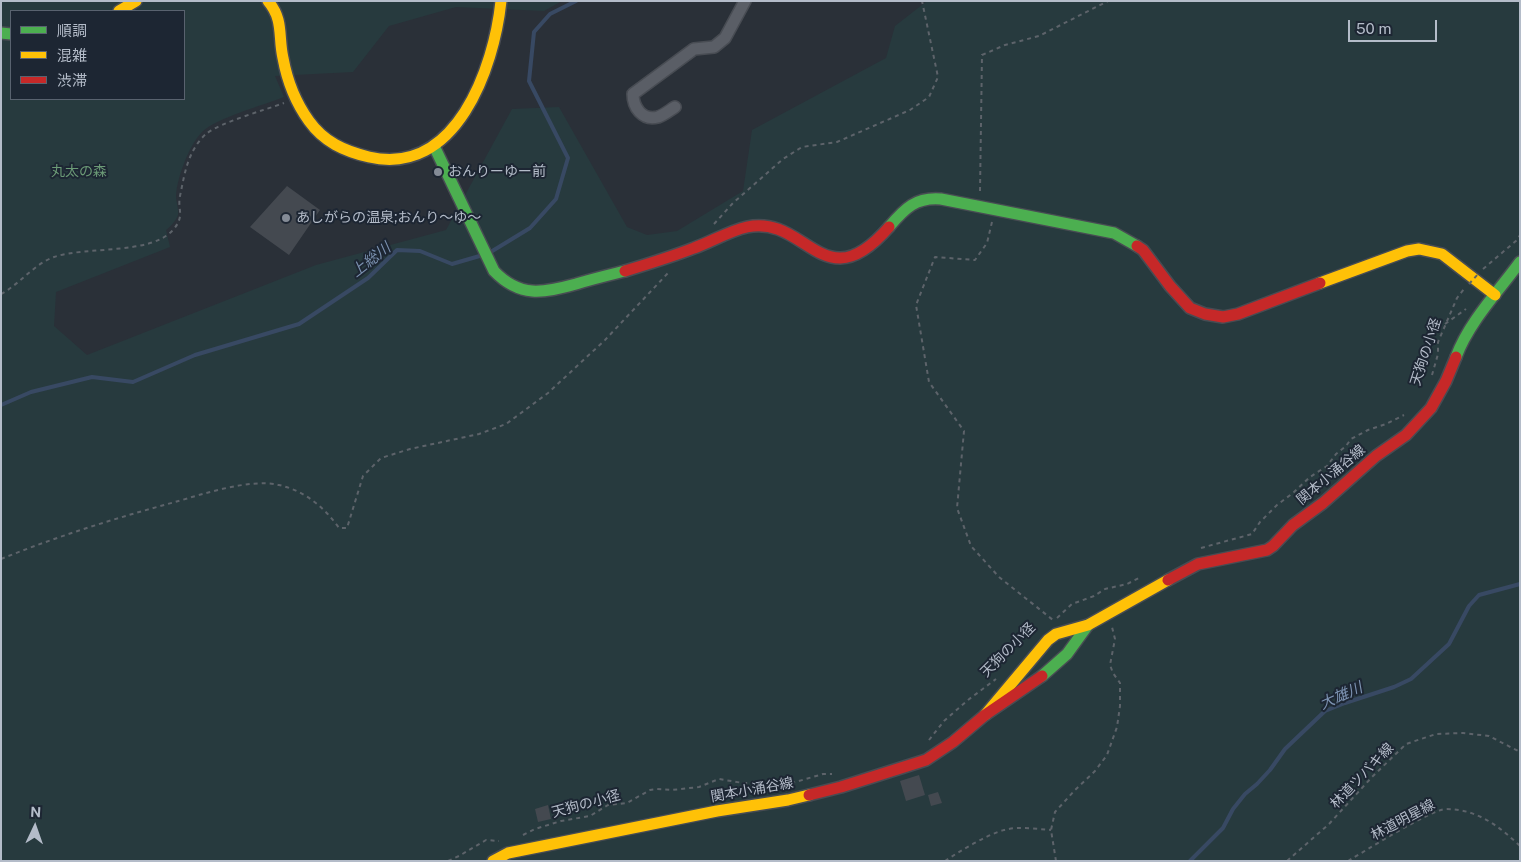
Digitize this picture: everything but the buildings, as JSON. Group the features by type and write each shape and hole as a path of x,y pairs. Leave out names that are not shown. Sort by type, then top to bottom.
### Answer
{"street":[{"path":"121,10 136,1"},
{"path":"268,1 274,7 281,24 281,46 286,71 303,112 324,138 347,152 376,159 401,159 413,156 434,146 457,124 474,98 491,51 501,1"},
{"path":"675,107 657,117 646,117 638,111 633,103 633,94 694,48 714,47 725,38 745,1"},
{"path":"434,146 494,270 505,283 531,291 553,290 619,274 688,251 749,227 758,226 774,228 823,254 836,258 850,258 871,246 904,212 917,202 934,198 980,205 1114,233 1143,250 1170,286 1190,308 1205,314 1223,317 1238,314 1407,251 1419,249 1442,254 1495,295"},
{"name":"関本小涌谷線","path":"985,715 1048,640 1056,634 1088,625 1148,590 1198,564 1267,550 1293,525 1323,503 1376,456 1406,435 1431,408 1446,382 1461,343 1520,262"},
{"name":"関本小涌谷線","path":"493,861 504,857 717,811 788,800 841,787 926,760 953,742 985,715 1037,680 1067,654 1088,625"}],"path":[{"path":"714,223 783,159 802,146 837,142 910,110 929,97 938,77 922,1"},
{"path":"980,205 982,55 1005,45 1039,36 1108,1"},
{"path":"1,294 54,257 136,246 154,242 172,231 181,215 180,199 188,163 192,153 206,134 218,127 296,98"},
{"path":"996,209 986,243 975,260 935,257 916,305 929,382 964,431 957,508 971,546 999,578 1054,620"},
{"name":"天狗の小径","path":"1430,382 1438,354 1438,342 1457,298 1479,273 1517,240 1520,235"},
{"path":"1,559 39,543 105,521 210,492 252,484 278,484 304,494 328,513 339,528 347,528 363,476 382,458 410,449 479,434 506,424 548,393 584,360 668,272"},
{"path":"1445,324 1461,314"},
{"path":"1198,549 1252,534 1267,515 1310,477 1327,466 1351,439 1407,414"},
{"name":"天狗の小径","path":"1048,626 1072,604 1094,596 1105,589 1127,584 1143,576"},
{"path":"1056,861 1051,830 1055,812 1101,763 1116,733 1120,706 1120,683 1110,665 1115,639 1110,613"},
{"name":"天狗の小径","path":"927,742 944,721 956,710 998,677"},
{"name":"林道ツバキ線","path":"1287,861 1329,824 1372,776 1406,744 1436,734 1463,733 1489,736 1520,752"},
{"name":"天狗の小径","path":"518,836 561,821 590,816 608,806 627,803 650,790 699,787 719,779 744,783 792,783 823,774 837,774"},
{"name":"林道明星線","path":"1348,861 1424,818 1445,809 1476,814 1496,825 1520,846"},
{"path":"945,861 965,847 1004,830 1024,828 1051,830"},
{"path":"448,861 486,840 501,841"}],"green space":[{"name":"丸太の森","path":"1,1 562,1 544,11 456,7 389,26 353,72 275,76 284,97 218,122 202,132 197,138 181,171 176,196 178,215 166,230 170,247 56,292 54,326 87,355 316,265 446,230 512,109 559,107 627,227 647,235 677,231 743,191 752,130 886,58 895,26 927,1 1520,1 1520,861 1,861"}],"waterway":[{"name":"上総川","path":"489,253 530,228 556,199 568,158 529,81 534,32 550,14 576,1"},
{"name":"上総川","path":"1,405 31,392 92,377 133,382 195,355 299,324 368,278 397,250 420,251 452,264 483,255"},
{"name":"大雄川","path":"1190,861 1223,828 1233,809 1245,794 1270,770 1285,749 1325,711 1394,687 1411,679 1449,644 1469,606 1479,595 1520,584"}],"traffic: fast":[{"path":"1,33 10,34"},
{"path":"434,146 494,271 513,286 532,291 553,290 625,271"},
{"path":"889,227 900,214 912,205 925,200 941,199 1114,233 1137,246"},
{"path":"1456,357 1476,319 1520,262"},
{"path":"1042,676 1067,654 1088,625"}],"traffic: slow":[{"path":"121,10 136,1"},
{"path":"268,1 273,8 280,28 287,75 296,99 309,121 321,135 335,145 351,152 369,157 399,159 425,150 447,134 465,112 479,85 490,56 501,1"},
{"path":"1320,283 1407,251 1419,249 1442,254 1495,295"},
{"path":"985,715 1048,640 1056,634 1088,625 1168,580"},
{"path":"493,861 508,853 717,811 809,795"}],"traffic: jam":[{"path":"625,271 700,246 747,227 768,226 785,232 816,251 831,257 847,257 866,248 889,227"},
{"path":"1137,246 1143,250 1170,286 1190,308 1205,314 1223,317 1238,314 1320,283"},
{"path":"1168,580 1198,564 1267,550 1273,546 1293,525 1323,503 1376,456 1406,435 1431,408 1446,381 1456,357"},
{"path":"809,795 841,787 926,760 953,742 985,715 1042,676"}],"place":[{"name":"おんりーゆー前","path":"438,172"},
{"name":"あしがらの温泉;おんり〜ゆ〜","path":"286,218"}]}
